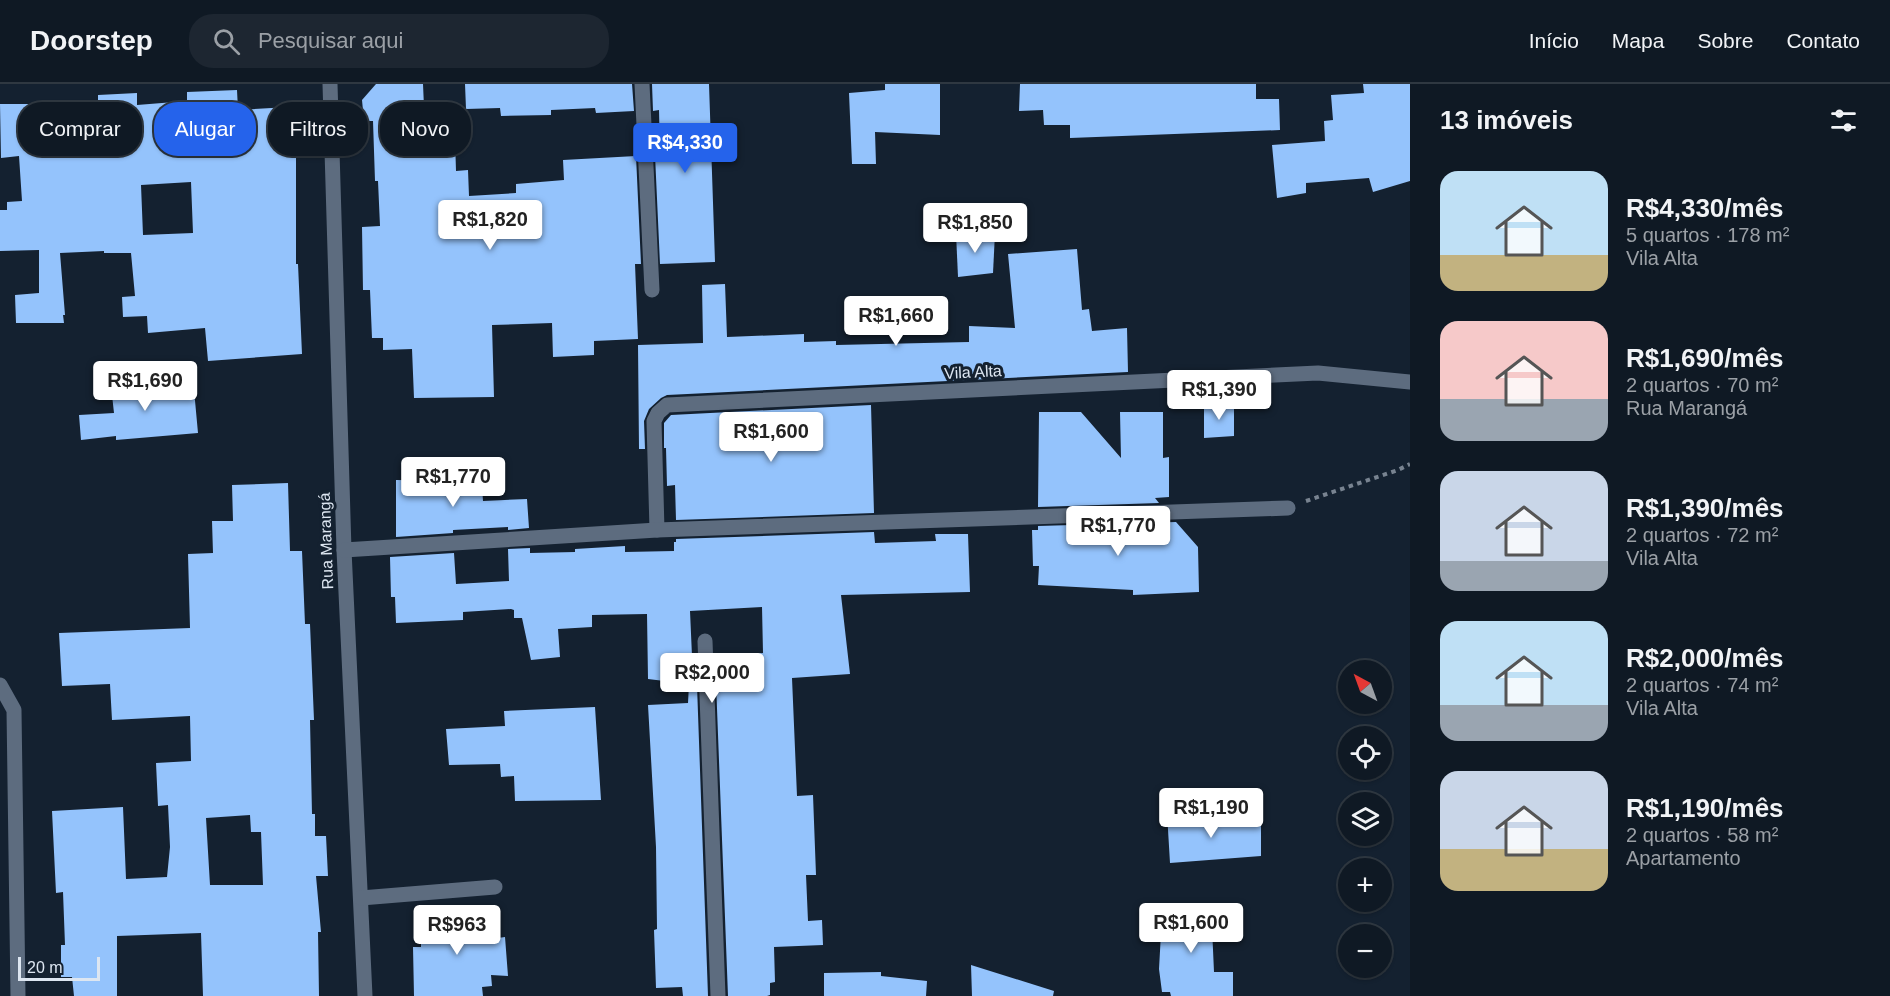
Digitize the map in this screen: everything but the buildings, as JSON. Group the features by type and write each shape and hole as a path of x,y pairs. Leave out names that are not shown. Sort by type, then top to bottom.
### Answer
{"street":[{"name":"Rua Marangá","path":"330,84 344,550 365,996"},
{"path":"642,84 652,290"},
{"name":"Vila Alta","path":"657,530 654,421 658,412 667,405 1318,373 1410,382"},
{"path":"344,550 657,530 1288,508"},
{"path":"705,641 718,996"},
{"path":"0,685 14,710 18,996"},
{"path":"360,898 495,887"}],"path":[{"path":"1288,508 1410,464"}]}
